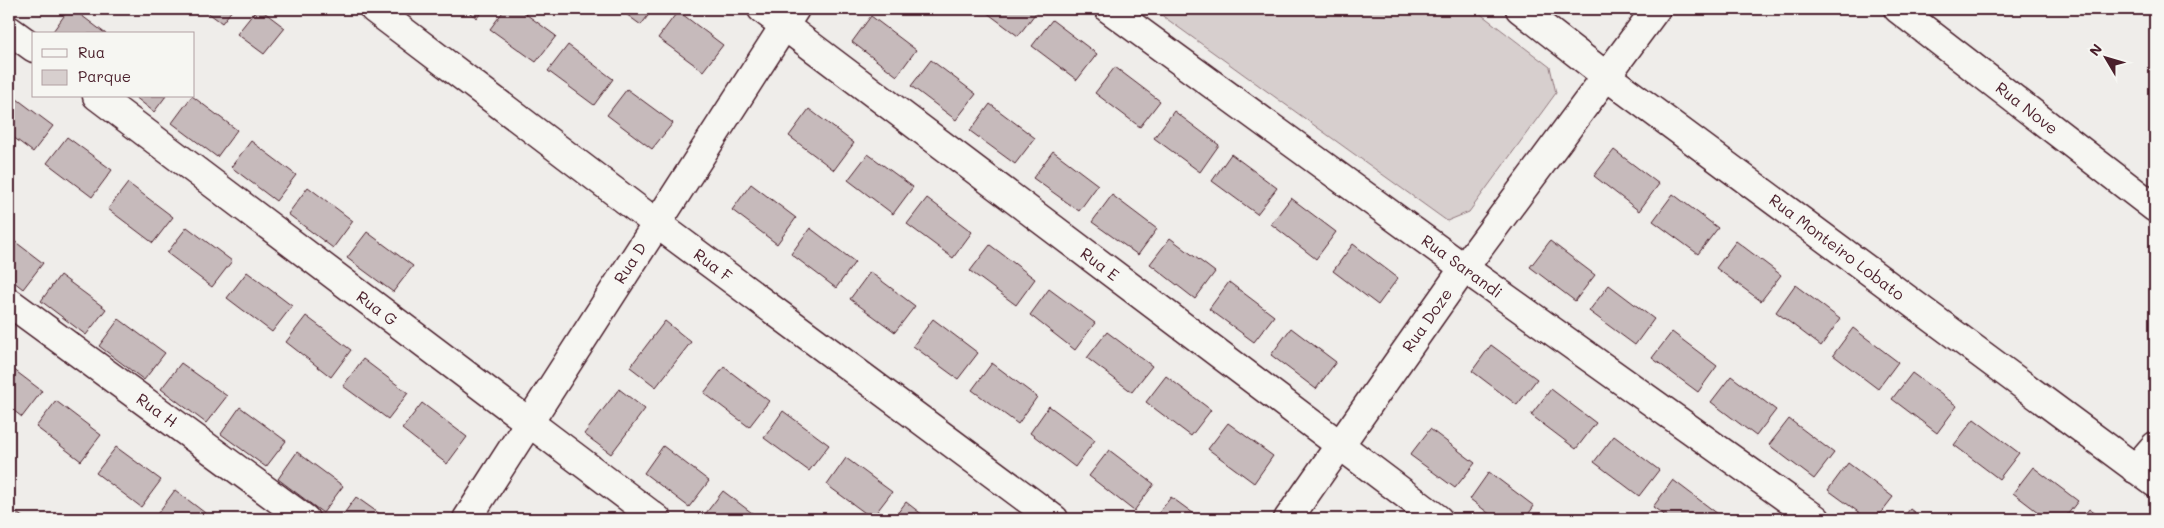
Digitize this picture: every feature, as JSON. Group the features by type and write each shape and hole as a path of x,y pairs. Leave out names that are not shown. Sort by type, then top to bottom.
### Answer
{"street":[{"name":"Rua F","path":"374,9 656,223 1054,519"},
{"name":"Rua E","path":"762,9 789,17 1438,519"},
{"name":"Rua Sarandi","path":"1109,9 1464,268 1816,519"},
{"name":"Rua Monteiro Lobato","path":"1520,9 1606,76 2145,476"},
{"name":"Rua Doze","path":"1288,519 1464,268 1656,9"},
{"name":"Rua Nove","path":"1898,9 2155,208"},
{"name":"Rua D","path":"467,519 789,17"},
{"path":"9,30 32,47"},
{"name":"Rua G","path":"100,98 657,519"},
{"name":"Rua H","path":"9,302 305,519"},
{"path":"2145,476 2155,446"}],"green space":[{"path":"1153,9 1474,9 1550,67 1556,93 1469,212 1447,221"}],"building":[{"path":"69,9 73,9 103,32 52,32"},
{"path":"203,9 233,9 222,23"},
{"path":"257,9 260,9 285,28 264,54 237,34"},
{"path":"464,9 484,9 477,18"},
{"path":"505,9 519,9 556,36 536,62 490,29"},
{"path":"619,9 653,9 641,25"},
{"path":"982,9 1037,9 1038,10 1018,36"},
{"path":"678,11 723,45 703,71 658,38"},
{"path":"871,16 916,50 897,76 852,42"},
{"path":"1052,20 1097,54 1077,80 1032,46"},
{"path":"568,45 613,79 594,105 548,71"},
{"path":"931,60 976,94 956,120 911,86"},
{"path":"1115,67 1160,101 1140,127 1095,93"},
{"path":"627,89 673,123 652,149 607,115"},
{"path":"9,93 53,126 33,152 9,134"},
{"path":"136,98 164,98 154,112"},
{"path":"191,98 195,98 237,130 217,157 172,123"},
{"path":"990,104 1035,138 1015,164 970,131"},
{"path":"809,109 854,143 834,170 789,136"},
{"path":"1174,111 1219,145 1200,172 1154,138"},
{"path":"67,137 112,170 92,197 47,163"},
{"path":"251,141 296,175 276,201 231,167"},
{"path":"1614,150 1659,184 1639,211 1594,176"},
{"path":"1053,151 1098,185 1079,211 1033,178"},
{"path":"868,154 913,187 893,214 848,180"},
{"path":"1231,154 1277,188 1257,214 1212,181"},
{"path":"128,183 173,217 153,243 108,209"},
{"path":"751,184 796,218 777,244 732,210"},
{"path":"308,187 353,221 333,248 288,214"},
{"path":"1673,194 1718,228 1698,254 1653,221"},
{"path":"1112,195 1157,229 1138,255 1092,222"},
{"path":"927,198 972,232 953,258 907,224"},
{"path":"1291,198 1336,232 1316,259 1271,224"},
{"path":"187,227 232,261 212,287 167,253"},
{"path":"810,228 855,262 836,288 791,254"},
{"path":"367,232 413,266 393,292 347,258"},
{"path":"9,237 43,263 23,289 9,278"},
{"path":"1170,238 1215,272 1195,299 1150,264"},
{"path":"1550,241 1595,275 1575,301 1530,267"},
{"path":"1736,241 1781,275 1761,301 1716,268"},
{"path":"1353,244 1398,278 1378,305 1333,271"},
{"path":"990,245 1035,279 1016,305 970,271"},
{"path":"247,272 292,306 272,332 227,298"},
{"path":"870,272 915,306 895,332 850,299"},
{"path":"60,275 106,309 86,335 41,301"},
{"path":"1229,282 1274,316 1254,342 1209,309"},
{"path":"1609,285 1654,319 1635,345 1589,311"},
{"path":"1795,285 1840,319 1821,346 1776,312"},
{"path":"1049,289 1095,323 1075,350 1030,315"},
{"path":"306,316 351,350 331,377 286,342"},
{"path":"119,319 165,353 144,380 99,346"},
{"path":"933,319 978,353 958,379 913,346"},
{"path":"665,321 691,342 656,387 630,367"},
{"path":"1291,328 1336,362 1316,389 1271,355"},
{"path":"1853,328 1898,362 1878,389 1833,355"},
{"path":"1107,332 1152,366 1132,392 1087,358"},
{"path":"1672,332 1717,366 1698,392 1652,358"},
{"path":"1491,345 1537,379 1517,405 1472,371"},
{"path":"363,359 408,393 388,419 343,386"},
{"path":"181,363 227,396 206,423 161,389"},
{"path":"992,363 1037,397 1018,424 972,390"},
{"path":"9,366 42,391 22,417 9,407"},
{"path":"724,367 769,401 749,427 704,393"},
{"path":"1912,373 1957,406 1937,433 1892,399"},
{"path":"1166,376 1211,410 1191,436 1146,402"},
{"path":"1731,376 1776,410 1756,436 1711,402"},
{"path":"619,389 645,409 611,454 584,434"},
{"path":"1551,389 1596,423 1576,449 1531,415"},
{"path":"56,401 101,435 81,461 36,427"},
{"path":"422,403 467,437 447,464 402,429"},
{"path":"1049,406 1095,440 1075,467 1030,433"},
{"path":"240,407 286,441 266,467 221,434"},
{"path":"783,411 829,445 809,471 764,438"},
{"path":"1789,419 1834,453 1814,479 1769,445"},
{"path":"1974,419 2019,453 1999,479 1954,445"},
{"path":"1228,423 1273,456 1254,483 1208,449"},
{"path":"1430,429 1475,463 1455,488 1410,455"},
{"path":"1614,436 1659,470 1639,496 1594,462"},
{"path":"663,446 709,481 689,507 644,473"},
{"path":"116,447 161,480 141,507 96,473"},
{"path":"1109,450 1154,484 1134,511 1089,476"},
{"path":"297,452 343,486 323,513 278,479"},
{"path":"846,458 892,492 872,518 827,485"},
{"path":"1848,463 1893,497 1876,519 1868,519 1828,490"},
{"path":"2033,467 2078,501 2064,519 2047,519 2013,493"},
{"path":"1489,472 1534,506 1525,519 1496,519 1470,499"},
{"path":"1673,480 1718,514 1714,519 1670,519 1653,507"},
{"path":"175,490 213,519 158,519 155,517"},
{"path":"723,491 760,519 705,519 703,517"},
{"path":"356,497 387,519 340,519"},
{"path":"1171,497 1201,519 1154,519"},
{"path":"906,502 928,519 893,519"},
{"path":"9,507 25,519 9,519"},
{"path":"1910,509 1923,519 1902,519"},
{"path":"2089,509 2103,519 2081,519"}]}
